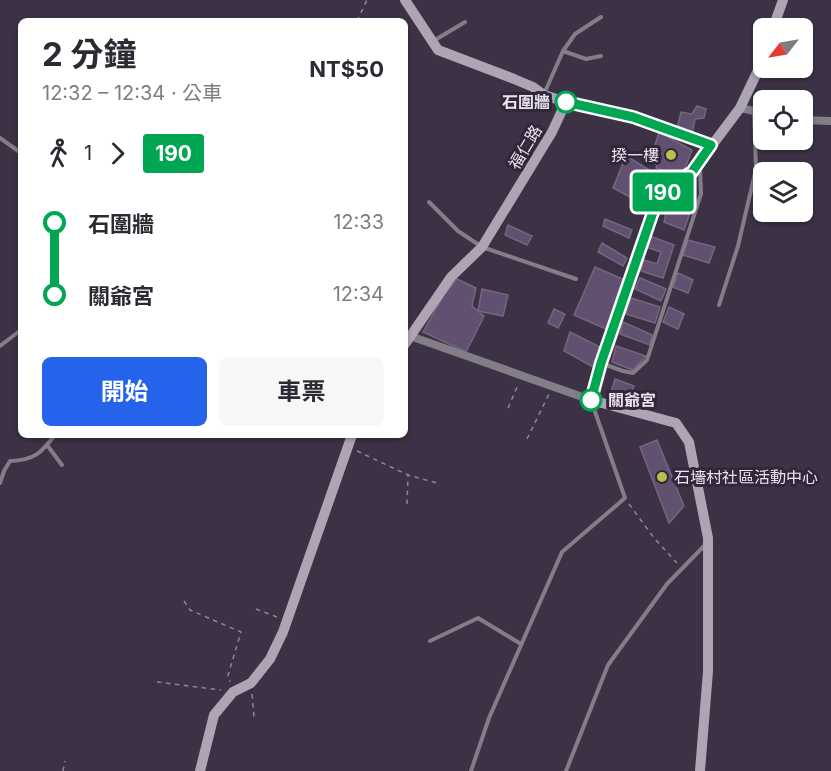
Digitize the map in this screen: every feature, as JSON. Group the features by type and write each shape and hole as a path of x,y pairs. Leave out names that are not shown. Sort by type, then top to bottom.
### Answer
{"street":[{"path":"405,0 438,50 566,102"},
{"path":"777,18 783,0"},
{"path":"591,400 601,363 663,190 692,172 740,108 754,78"},
{"name":"福仁路","path":"408,337 451,277 482,247 552,132 566,102"},
{"path":"740,108 753,111"},
{"path":"813,120 831,121"},
{"path":"408,338 591,400 676,423 689,442 708,542 708,670 700,771"},
{"path":"200,771 214,715 233,692 251,683 270,659 286,621 351,438"}],"lane":[{"path":"544,95 563,51 575,34 601,17"},
{"path":"432,41 465,22"},
{"path":"563,51 586,59 601,56"},
{"path":"566,102 633,117 711,145"},
{"path":"0,138 18,151"},
{"path":"719,305 738,246 756,169 755,150"},
{"path":"601,363 633,373 647,360 701,194 700,161"},
{"path":"429,202 458,231 482,247 576,279"},
{"path":"0,346 18,332"},
{"path":"471,771 489,718 562,552 625,498 591,400"},
{"path":"0,483 10,461 23,461 46,450 53,438"},
{"path":"47,446 62,465"},
{"path":"566,771 608,664 667,584 708,542"},
{"path":"430,641 478,618 522,644"}],"path":[{"path":"358,18 367,0"},
{"path":"508,408 522,377"},
{"path":"527,439 552,387"},
{"path":"348,447 408,475 437,483"},
{"path":"407,504 408,475"},
{"path":"625,498 654,538 682,568"},
{"path":"157,682 233,692 228,675 241,632 190,610 184,601"},
{"path":"256,609 286,621"},
{"path":"251,683 254,717"},
{"path":"63,771 65,761"}],"building":[{"path":"697,106 706,109 704,118 695,119 692,134 677,129 681,112 692,114"},
{"name":"揆一樓","path":"659,132 692,150 683,173 674,170 673,173 656,168 657,165 650,161"},
{"path":"626,156 653,172 639,202 613,188"},
{"path":"668,204 691,210 684,230 664,222"},
{"path":"605,219 632,230 629,238 603,226"},
{"path":"508,225 532,236 527,245 505,235"},
{"path":"650,236 674,245 663,278 641,271 644,260 657,264 661,252 646,247"},
{"path":"688,240 715,247 709,263 683,255"},
{"path":"602,243 627,258 623,266 598,252"},
{"path":"595,267 627,281 606,329 574,315"},
{"path":"678,273 693,280 688,293 673,287"},
{"path":"640,278 666,289 661,301 635,289"},
{"path":"457,279 476,288 472,306 484,316 466,352 423,332 444,295"},
{"path":"482,289 508,295 503,316 478,311"},
{"path":"631,298 660,307 655,323 626,314"},
{"path":"669,307 684,314 678,329 663,322"},
{"path":"554,309 565,314 558,328 548,323"},
{"path":"623,322 652,335 650,345 620,334"},
{"path":"570,332 602,348 593,367 564,351"},
{"path":"616,346 646,356 633,370 612,362"},
{"path":"615,379 634,386 628,405 609,399"},
{"name":"石墻村社區活動中心","path":"657,440 684,506 669,523 640,447"}],"bus line":[{"name":"190","path":"566,102 633,117 711,145 692,172 663,190 652,215 601,363 591,400"}],"place":[{"name":"石圍牆","path":"566,102"},
{"name":"揆一樓","path":"671,155"},
{"name":"關爺宮","path":"591,400"},
{"name":"石墻村社區活動中心","path":"662,477"}]}
